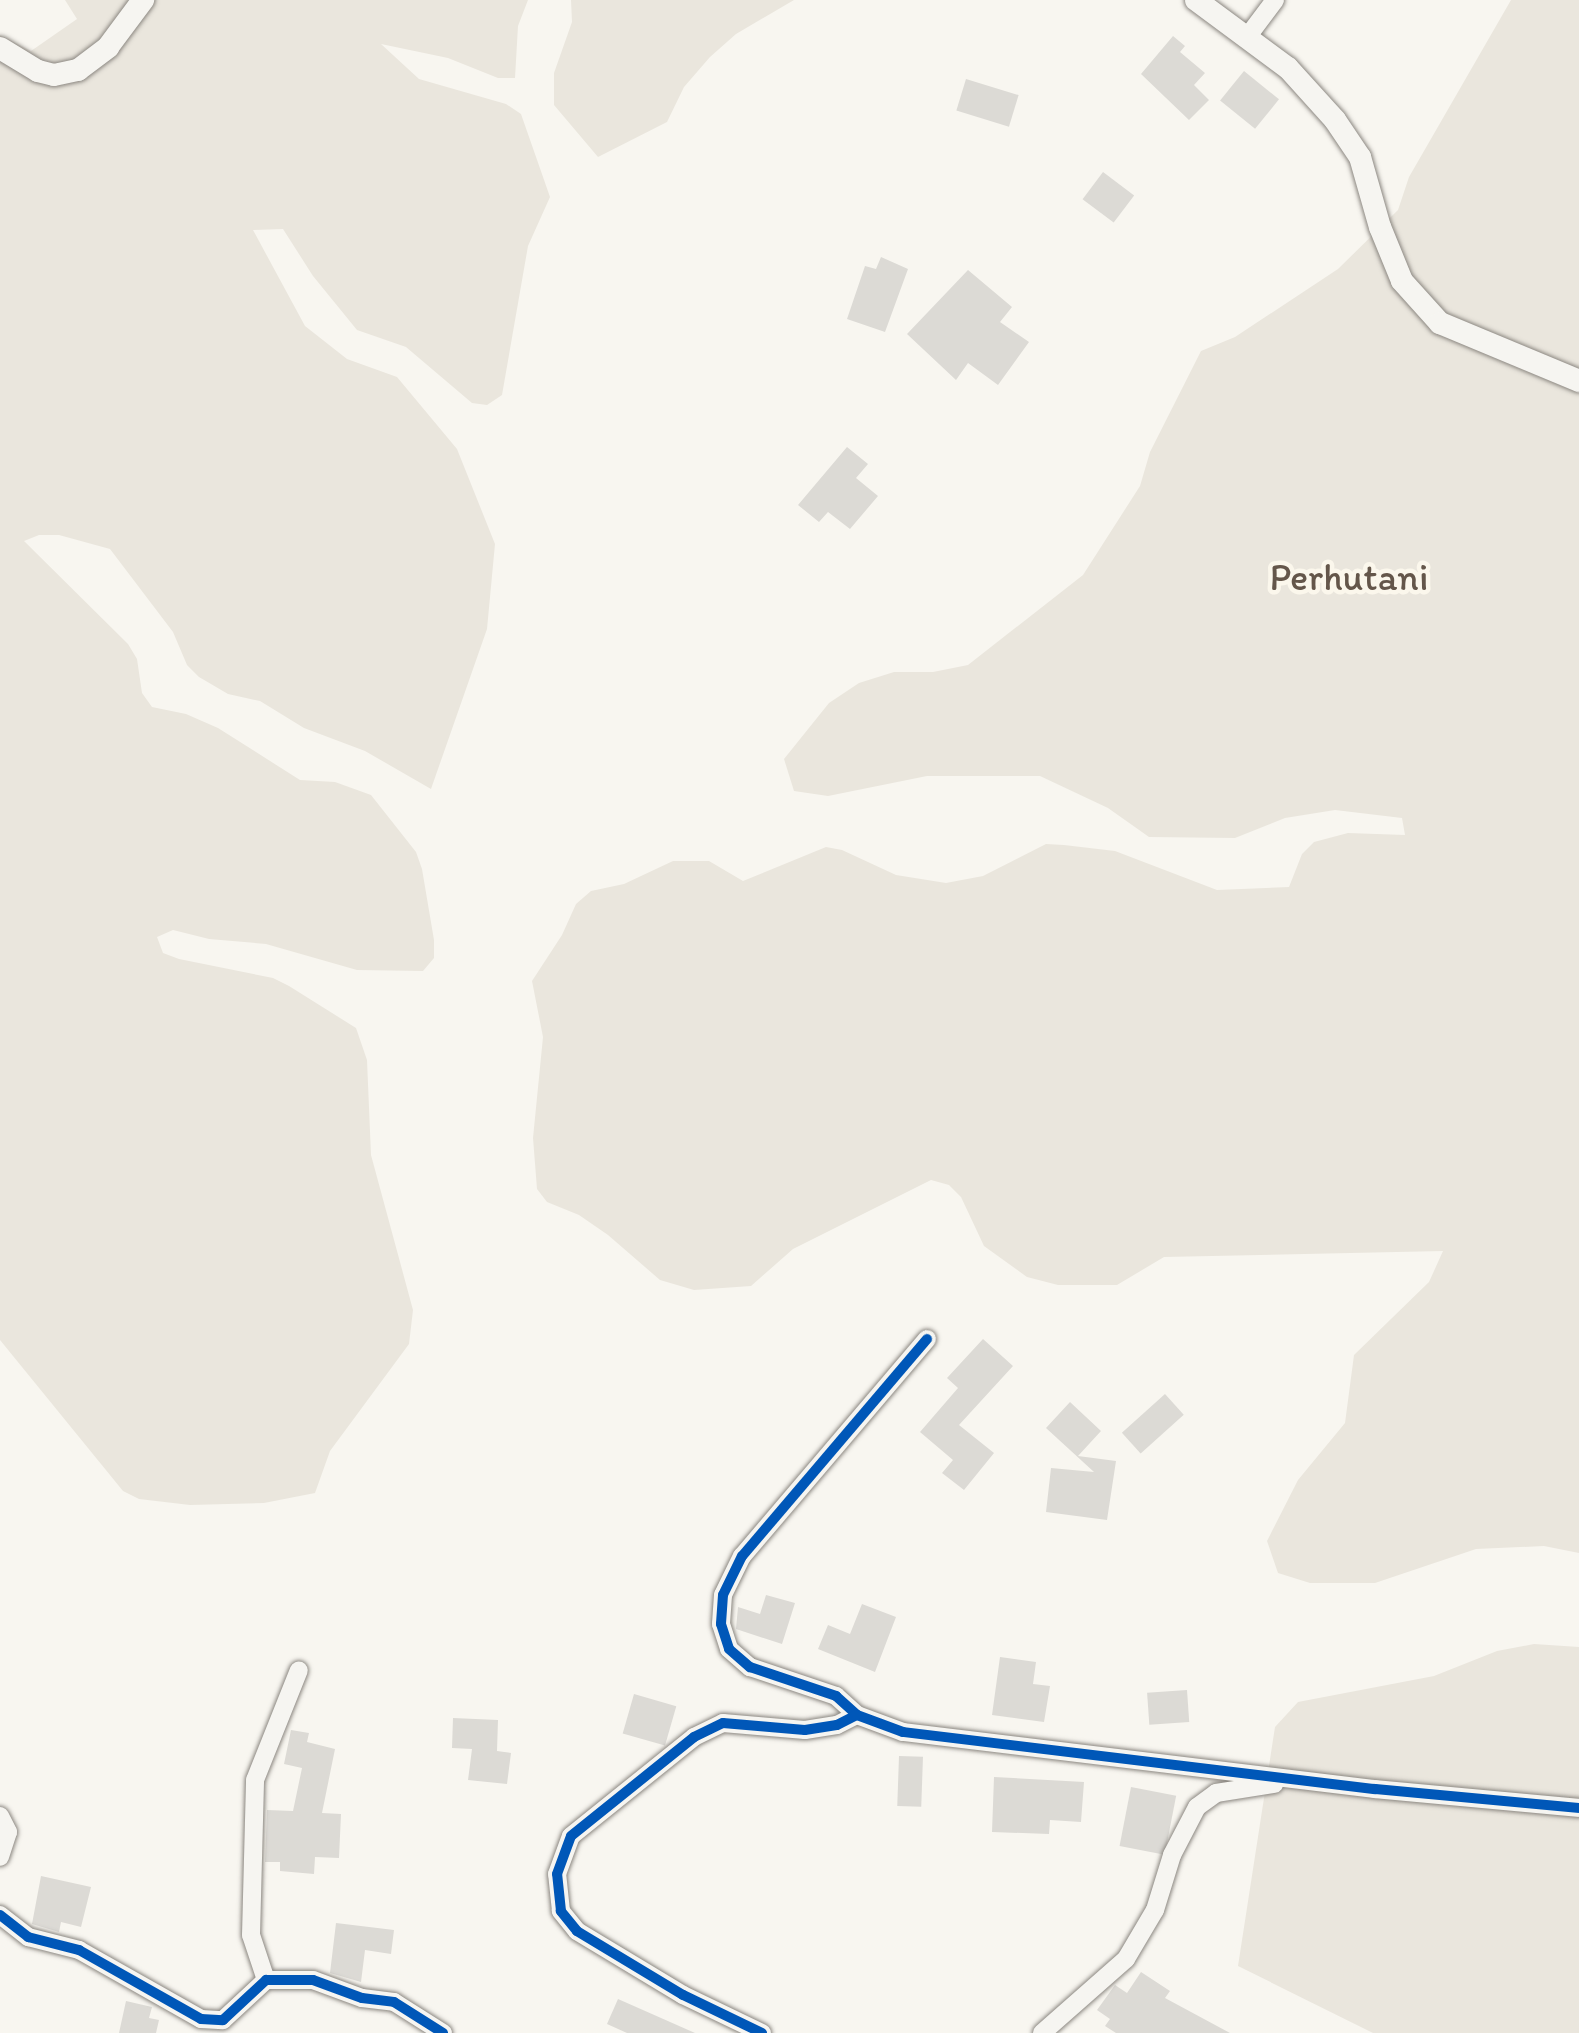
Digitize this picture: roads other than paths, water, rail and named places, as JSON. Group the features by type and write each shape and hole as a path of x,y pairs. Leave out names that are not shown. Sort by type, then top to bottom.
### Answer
{"main road":[{"path":"0,48 38,71 54,75 78,70 108,47 143,0"},
{"path":"1196,0 1288,68 1336,120 1360,157 1380,227 1402,281 1440,323 1579,381"}],"street":[{"path":"1248,36 1276,0"},
{"path":"927,1339 742,1556 723,1596 721,1624 729,1649 750,1666 836,1696 858,1715 902,1732 1579,1808"},
{"path":"266,1980 251,1936 255,1780 299,1670"},
{"path":"759,2031 683,1995 578,1932 561,1911 557,1874 570,1836 694,1737 722,1723 806,1730 837,1725 858,1715"},
{"path":"1042,2033 1126,1960 1155,1910 1172,1855 1196,1807 1216,1792 1320,1781"},
{"path":"0,1816 8,1832 0,1857"},
{"path":"0,1915 28,1937 79,1950 201,2019 223,2020 266,1980 313,1980 362,1998 394,2002 443,2033"}],"park label":[{"name":"Perhutani","path":"1349,578"}]}
